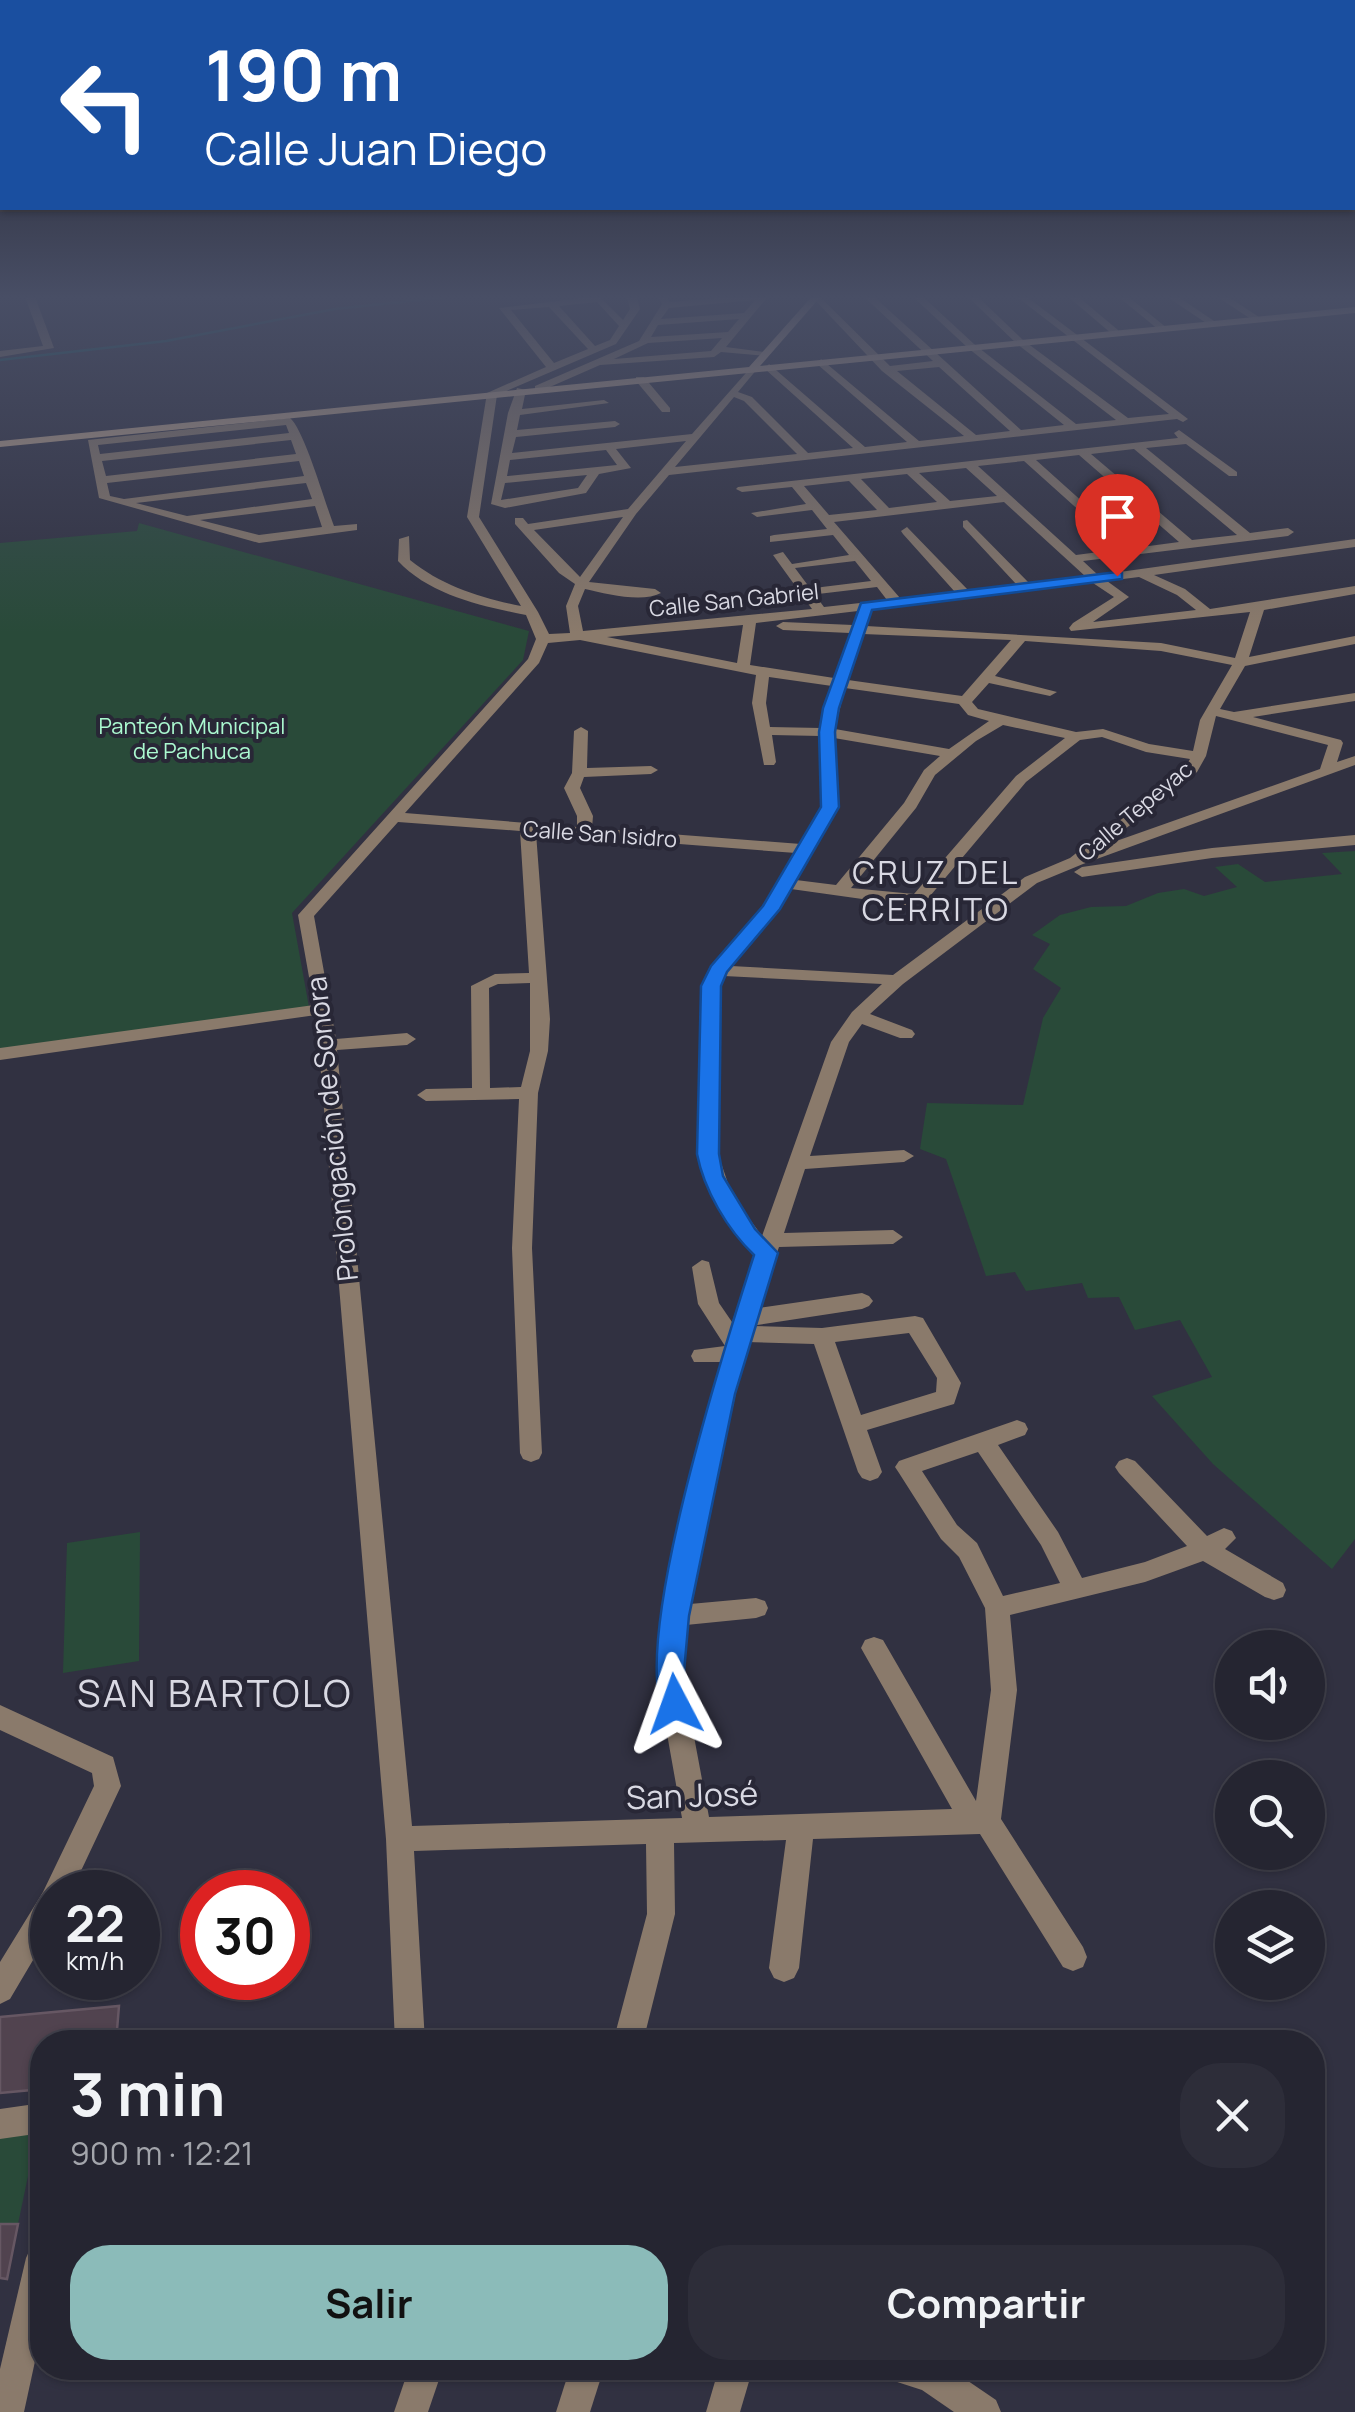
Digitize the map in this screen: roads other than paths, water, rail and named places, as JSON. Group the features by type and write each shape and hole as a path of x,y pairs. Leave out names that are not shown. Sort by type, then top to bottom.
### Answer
{"street":[{"path":"352,527 259,539 105,498 92,442 375,407"},
{"path":"490,407 473,516 532,612 543,639"},
{"path":"516,407 495,502 582,490 595,472"},
{"path":"514,413 572,407"},
{"path":"663,407 666,410"},
{"path":"721,407 632,512 580,586 572,606 577,635 837,685 962,700 969,698 1022,637"},
{"path":"756,407 807,458"},
{"path":"813,407 864,452"},
{"path":"876,407 951,467"},
{"path":"933,407 974,440"},
{"path":"987,407 1019,434"},
{"path":"1047,407 1074,428"},
{"path":"1106,407 1126,422"},
{"path":"665,472 1126,422 1184,420 1165,407"},
{"path":"0,444 290,421 329,530"},
{"path":"509,434 615,424"},
{"path":"189,428 195,447"},
{"path":"95,458 296,436"},
{"path":"742,490 1137,446 1182,436 1233,474"},
{"path":"504,457 696,437"},
{"path":"500,480 625,468 609,446"},
{"path":"1137,446 1247,537"},
{"path":"1082,452 1189,544"},
{"path":"100,480 303,457"},
{"path":"1028,458 1132,552"},
{"path":"970,464 1095,579 1123,597 1071,634"},
{"path":"910,471 947,505"},
{"path":"852,478 886,512"},
{"path":"118,502 311,479"},
{"path":"796,484 896,602"},
{"path":"826,519 1006,498"},
{"path":"182,519 319,502"},
{"path":"758,512 815,506"},
{"path":"632,512 522,525 567,577 580,586 655,593"},
{"path":"967,524 1025,586"},
{"path":"774,539 836,531"},
{"path":"907,531 962,594"},
{"path":"1072,559 1288,532"},
{"path":"405,539 404,561 415,572 452,589 532,612"},
{"name":"Calle San Gabriel","path":"543,639 750,622 1352,546"},
{"path":"779,556 821,612"},
{"path":"798,565 859,558"},
{"path":"1139,572 1181,592 1204,610"},
{"path":"822,592 881,583"},
{"path":"743,668 750,622 1022,637 1071,634 1204,610 1258,606 1355,590"},
{"path":"866,606 837,685 827,732 830,807 771,909 718,970 711,986 708,1154 712,1176 747,1235 768,1246 892,1237"},
{"name":"Calle Tepeyac","path":"631,2030 661,1914 674,1832 669,1672 675,1616 738,1338 840,1042 858,1016 897,980 1031,880 1076,861 1192,769 1212,711 1240,662 1258,606"},
{"path":"1071,634 1240,662 1355,640"},
{"name":"Prolongación de Sonora","path":"409,2030 400,1839 324,1009 306,915 534,660 543,639"},
{"path":"763,672 759,703 770,762"},
{"path":"985,678 1050,692"},
{"path":"1233,716 1355,698"},
{"path":"962,700 973,712 1076,736"},
{"path":"1212,711 1336,744 1328,772"},
{"path":"840,891 911,805 929,773 1001,720"},
{"path":"784,884 905,900 919,898 1022,779 1076,736 1106,727 1146,748 1199,756"},
{"path":"582,731 579,772 572,788 585,816 584,834"},
{"path":"764,731 827,732 954,754"},
{"path":"1076,861 1102,855 1355,760"},
{"path":"579,772 651,770"},
{"name":"Calle San Isidro","path":"394,817 806,849"},
{"path":"530,1453 522,1248 529,1093 539,1051 539,830"},
{"name":"Calle Tepeyac","path":"1031,880 1212,853 1355,840"},
{"path":"718,970 897,980"},
{"path":"481,1092 483,982 537,978"},
{"path":"0,1054 324,1009"},
{"path":"858,1016 906,1034"},
{"path":"325,1044 408,1039"},
{"path":"426,1096 529,1093"},
{"path":"797,1163 904,1156"},
{"path":"702,1268 709,1304 738,1338"},
{"path":"702,1356 738,1338 862,1301"},
{"path":"738,1338 822,1336 915,1324 948,1376 946,1398 856,1424"},
{"path":"822,1336 870,1472"},
{"path":"980,1821 1004,1690 998,1608 968,1550 949,1532 907,1467 1016,1429"},
{"path":"982,1440 1050,1539 1074,1587"},
{"path":"1127,1467 1274,1590"},
{"path":"998,1608 1137,1574 1215,1544"},
{"path":"675,1616 756,1608"},
{"path":"874,1648 980,1821 1073,1957"},
{"path":"0,1717 104,1766 108,1786 68,1870"},
{"name":"San José","path":"400,1839 980,1821"},
{"path":"784,1968 802,1826"},
{"path":"0,1988 30,1938"},
{"path":"0,2124 30,2120"},
{"path":"7,2412 30,2311"},
{"path":"411,2412 422,2380"},
{"path":"573,2412 582,2380"},
{"path":"723,2412 732,2380"},
{"path":"937,2380 984,2412"}],"district":[{"name":"CRUZ DEL CERRITO","path":"936,890"},
{"name":"SAN BARTOLO","path":"215,1692"}],"park label":[{"name":"Panteón Municipal de Pachuca","path":"192,738"}]}
